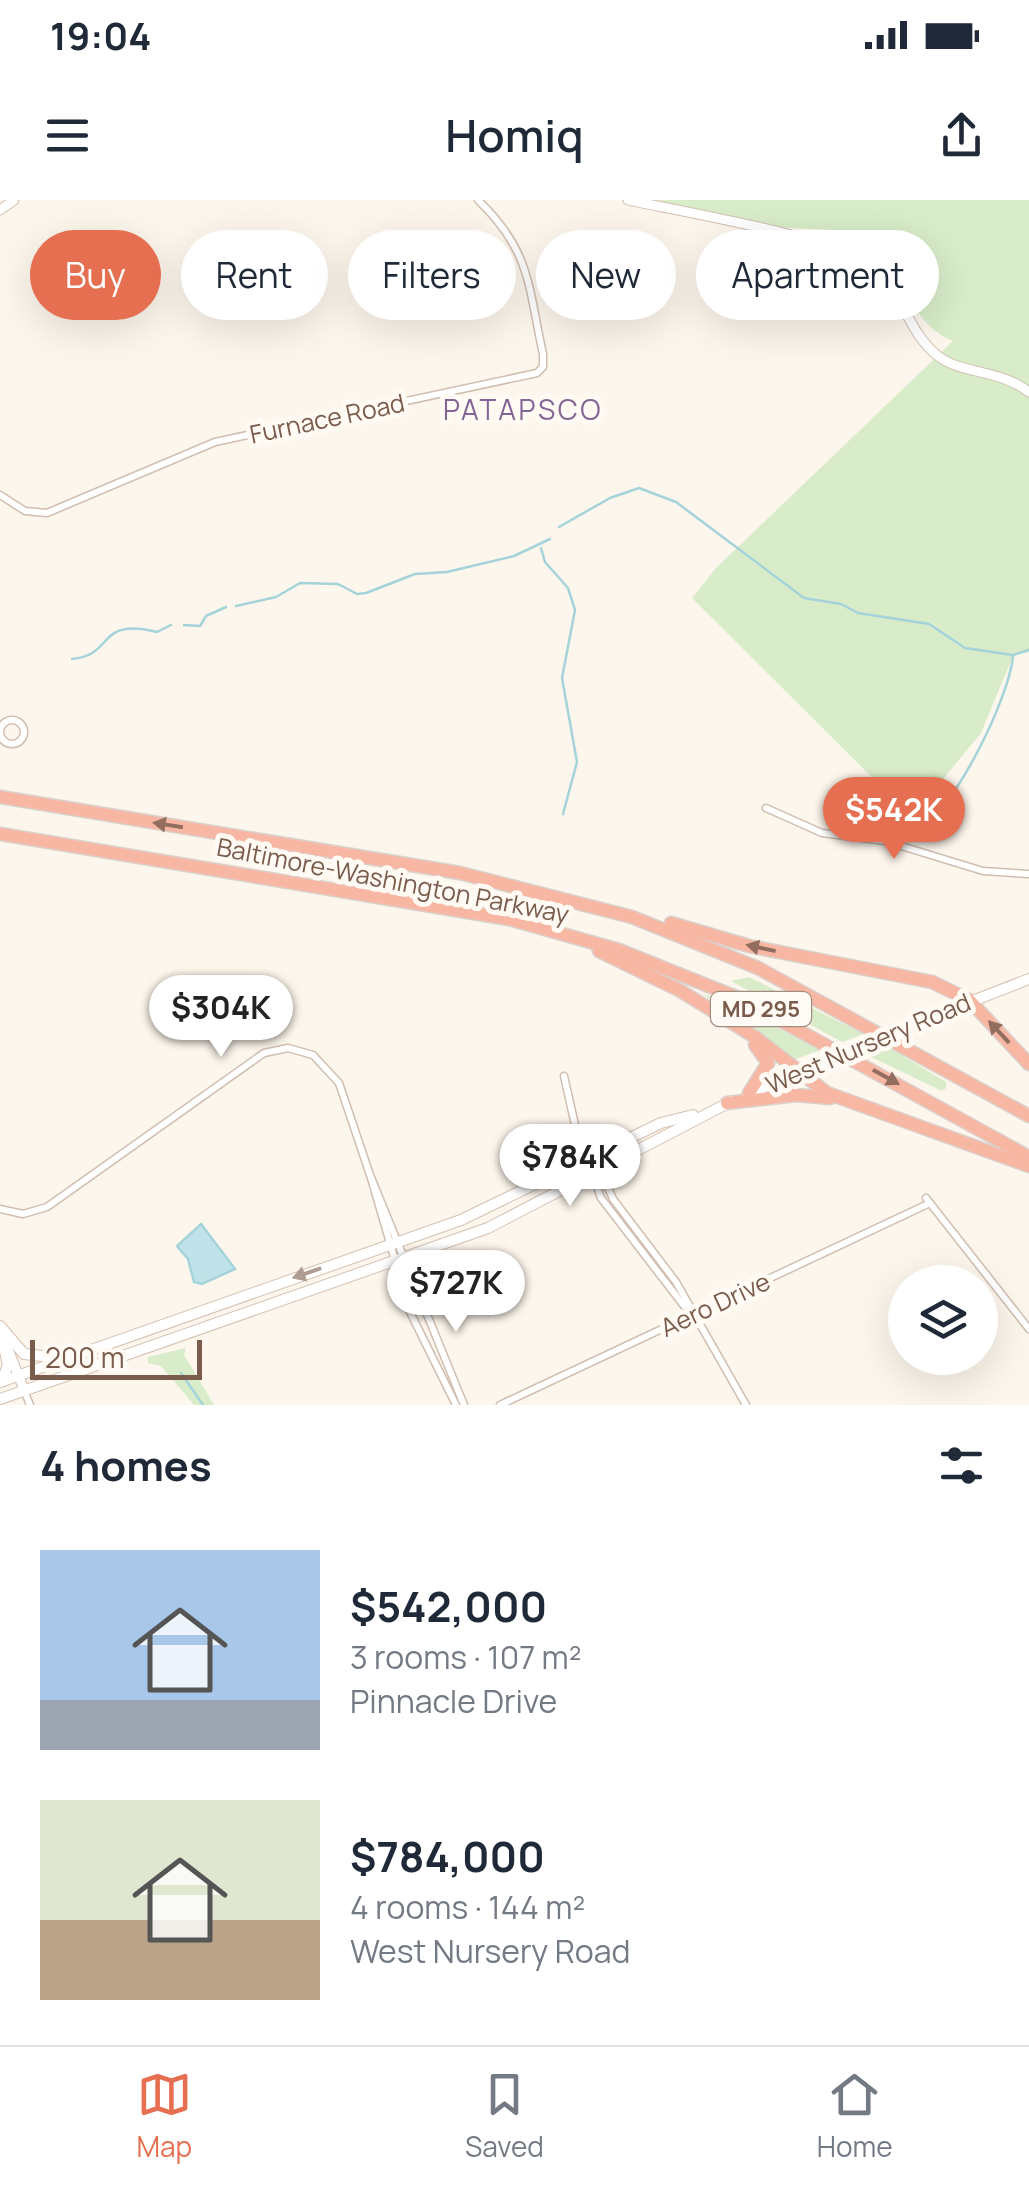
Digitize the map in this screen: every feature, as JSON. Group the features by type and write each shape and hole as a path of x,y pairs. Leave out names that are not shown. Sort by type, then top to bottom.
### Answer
{"highway":[{"name":"Baltimore-Washington Parkway","path":"0,799 533,888 632,917 758,968 1029,1116"},
{"name":"Baltimore-Washington Parkway","path":"0,834 472,914 569,935 712,986 790,1024 1029,1157"},
{"path":"533,888 583,897 749,946 922,978 969,1000 1029,1064"},
{"path":"472,914 594,949 680,990 755,1037 842,1100"},
{"path":"726,1021 759,1048 768,1063 749,1094"},
{"path":"728,1103 796,1095 842,1100 1029,1166"}],"main road":[{"name":"West Nursery Road","path":"0,1399 488,1228 709,1111 969,1000 1029,979"},
{"name":"West Nursery Road","path":"1,1382 489,1208 661,1123 709,1111"},
{"path":"592,1175 597,1164 654,1135 661,1123"},
{"path":"0,1329 15,1348 34,1358 82,1352"},
{"path":"0,1329 8,1365 1,1382"}],"street":[{"path":"0,210 14,200"},
{"name":"Furnace Road","path":"0,495 25,511 47,513 215,442 537,374 543,367 543,354 519,250 508,230 478,200"},
{"path":"628,200 859,255 894,289 935,354 955,364 1000,374 1029,392"},
{"path":"766,808 822,833 885,841 983,871 1029,874"},
{"path":"0,1209 23,1214 47,1208 252,1060 276,1050 314,1055 331,1070 394,1244 406,1258 464,1405"},
{"path":"564,1076 592,1175 614,1218 691,1315"},
{"path":"618,1160 607,1177 608,1190 676,1282 691,1315 746,1405"},
{"path":"370,1175 394,1244 393,1262 410,1312 456,1405"},
{"name":"Aero Drive","path":"500,1405 928,1200 1029,1330"},
{"path":"0,1329 30,1405"}],"green space":[{"path":"657,200 1029,200 1029,652 1013,656 981,733 912,817 692,598 715,569 953,341 924,320 939,320 939,230 774,227"},
{"path":"749,977 864,1034 842,1042 731,981"},
{"path":"703,994 720,999 821,1050 793,1060"},
{"path":"885,1045 946,1082 946,1088 942,1091 865,1054"},
{"path":"186,1348 184,1355 214,1405 194,1405 161,1366 148,1363 148,1357"}],"water":[{"path":"201,1224 235,1269 202,1284 194,1282 188,1259 177,1246"}],"waterway":[{"path":"559,527 610,498 639,488 676,502 804,598 841,604 858,613 929,624 965,648 1013,655 1029,650"},
{"path":"236,606 276,597 300,583 338,584 357,594 366,593 415,574 447,572 514,556 550,539"},
{"path":"541,548 545,562 568,588 575,610 562,678 577,762 563,814"},
{"path":"184,625 200,626 206,616 226,607"},
{"path":"72,659 95,651 124,629 157,632 171,625"},
{"path":"863,804 892,826 916,834 931,821 977,753 1001,700 1013,657"},
{"path":"181,1373 203,1405"}],"district":[{"name":"PATAPSCO","path":"523,409"}]}
